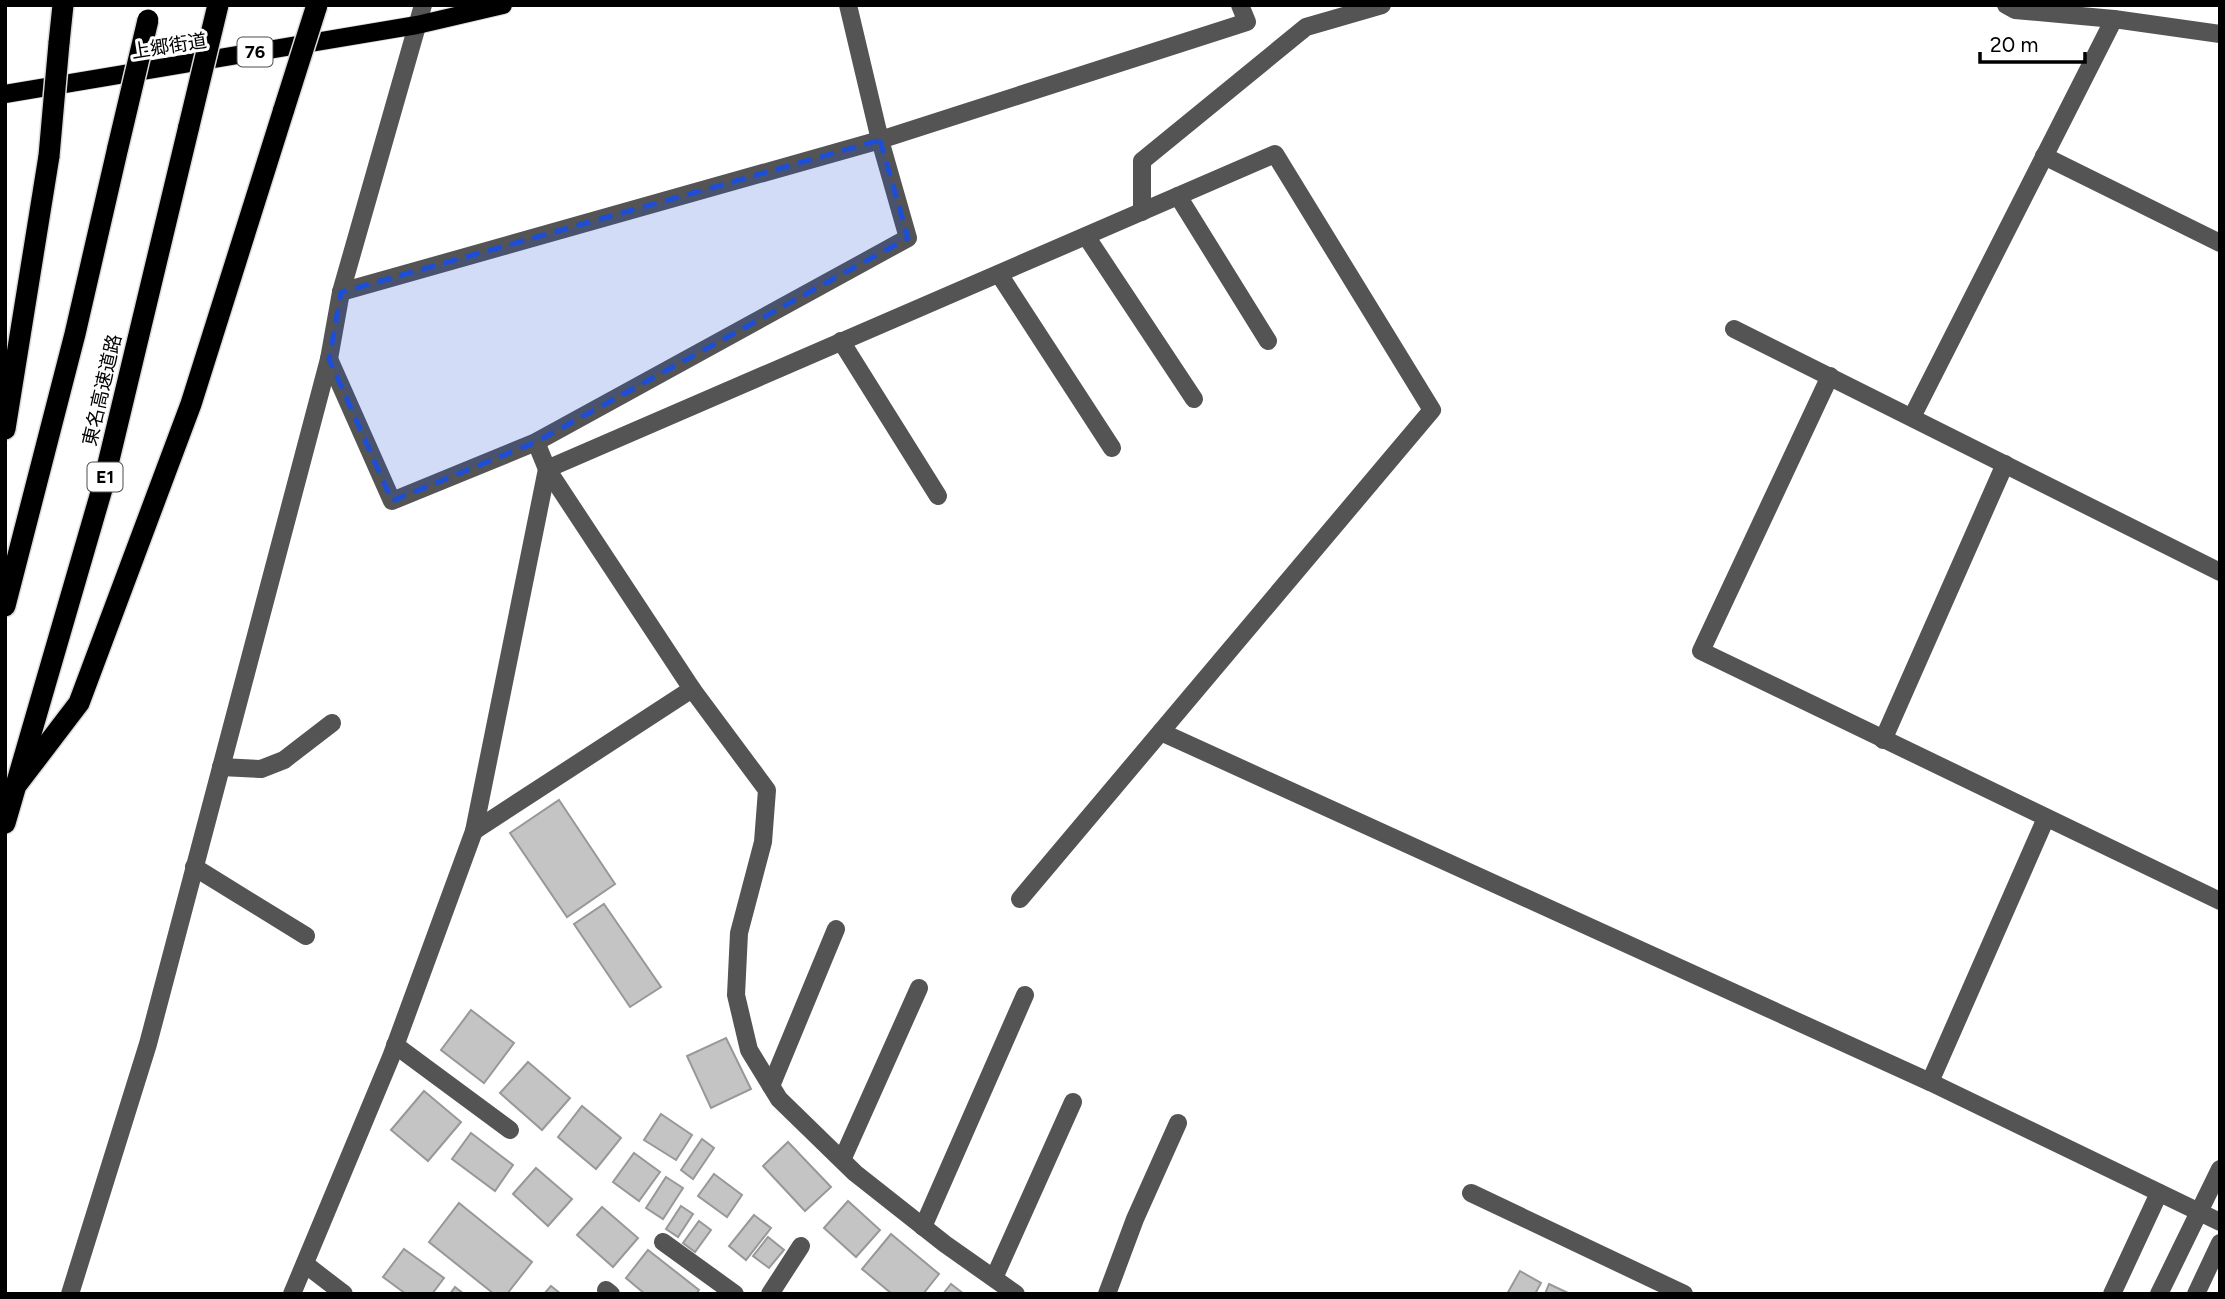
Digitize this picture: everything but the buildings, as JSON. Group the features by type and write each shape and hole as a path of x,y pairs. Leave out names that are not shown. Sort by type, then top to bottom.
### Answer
{"highway":[{"path":"5,429 48,156 63,5"},
{"name":"東名高速道路","path":"5,823 102,489 218,5"},
{"path":"18,783 79,703 191,404 317,5"},
{"name":"東名高速道路","path":"5,606 75,334 149,13"}],"main road":[{"name":"上郷街道","path":"5,94 417,26 503,5"}],"street":[{"path":"70,1294 148,1044 329,359 341,292 423,5"},
{"path":"329,359 392,501 536,442 908,238 880,140 848,5"},
{"path":"341,292 880,140 1247,22 1240,5"},
{"path":"1142,212 1142,161 1306,27 1382,5"},
{"path":"2006,5 2015,10 2114,19 2220,34"},
{"path":"1912,417 2114,19"},
{"path":"547,469 1275,154 1432,410 1020,899"},
{"path":"2044,156 2220,243"},
{"path":"1178,196 1268,341"},
{"path":"1086,236 1195,399"},
{"path":"999,274 1112,448"},
{"path":"1734,329 2220,572"},
{"path":"841,341 938,496"},
{"path":"1830,376 1701,651 2220,901"},
{"path":"536,442 547,469 692,689 767,790 763,842 739,933 736,995 749,1050 779,1098 855,1173 923,1227 1016,1294"},
{"path":"1883,740 2005,464"},
{"path":"292,1294 395,1045 474,831 547,469"},
{"path":"474,831 692,689"},
{"path":"221,767 261,769 273,765 284,760 332,723"},
{"path":"1160,732 1930,1082 2220,1222"},
{"path":"1930,1082 2046,818"},
{"path":"194,867 306,936"},
{"path":"771,1086 836,929"},
{"path":"842,1160 919,988"},
{"path":"923,1227 1025,995"},
{"path":"395,1045 509,1130"},
{"path":"994,1278 1073,1102"},
{"path":"1107,1294 1135,1219 1178,1123"},
{"path":"2159,1294 2220,1169"},
{"path":"1471,1193 1684,1294"},
{"path":"2112,1294 2159,1193"},
{"path":"663,1242 735,1294"},
{"path":"2196,1294 2220,1242"},
{"path":"770,1294 801,1246"},
{"path":"305,1264 345,1294"}],"highlighted area":[{"path":"880,140 908,238 536,442 392,501 329,359 341,292"}]}
